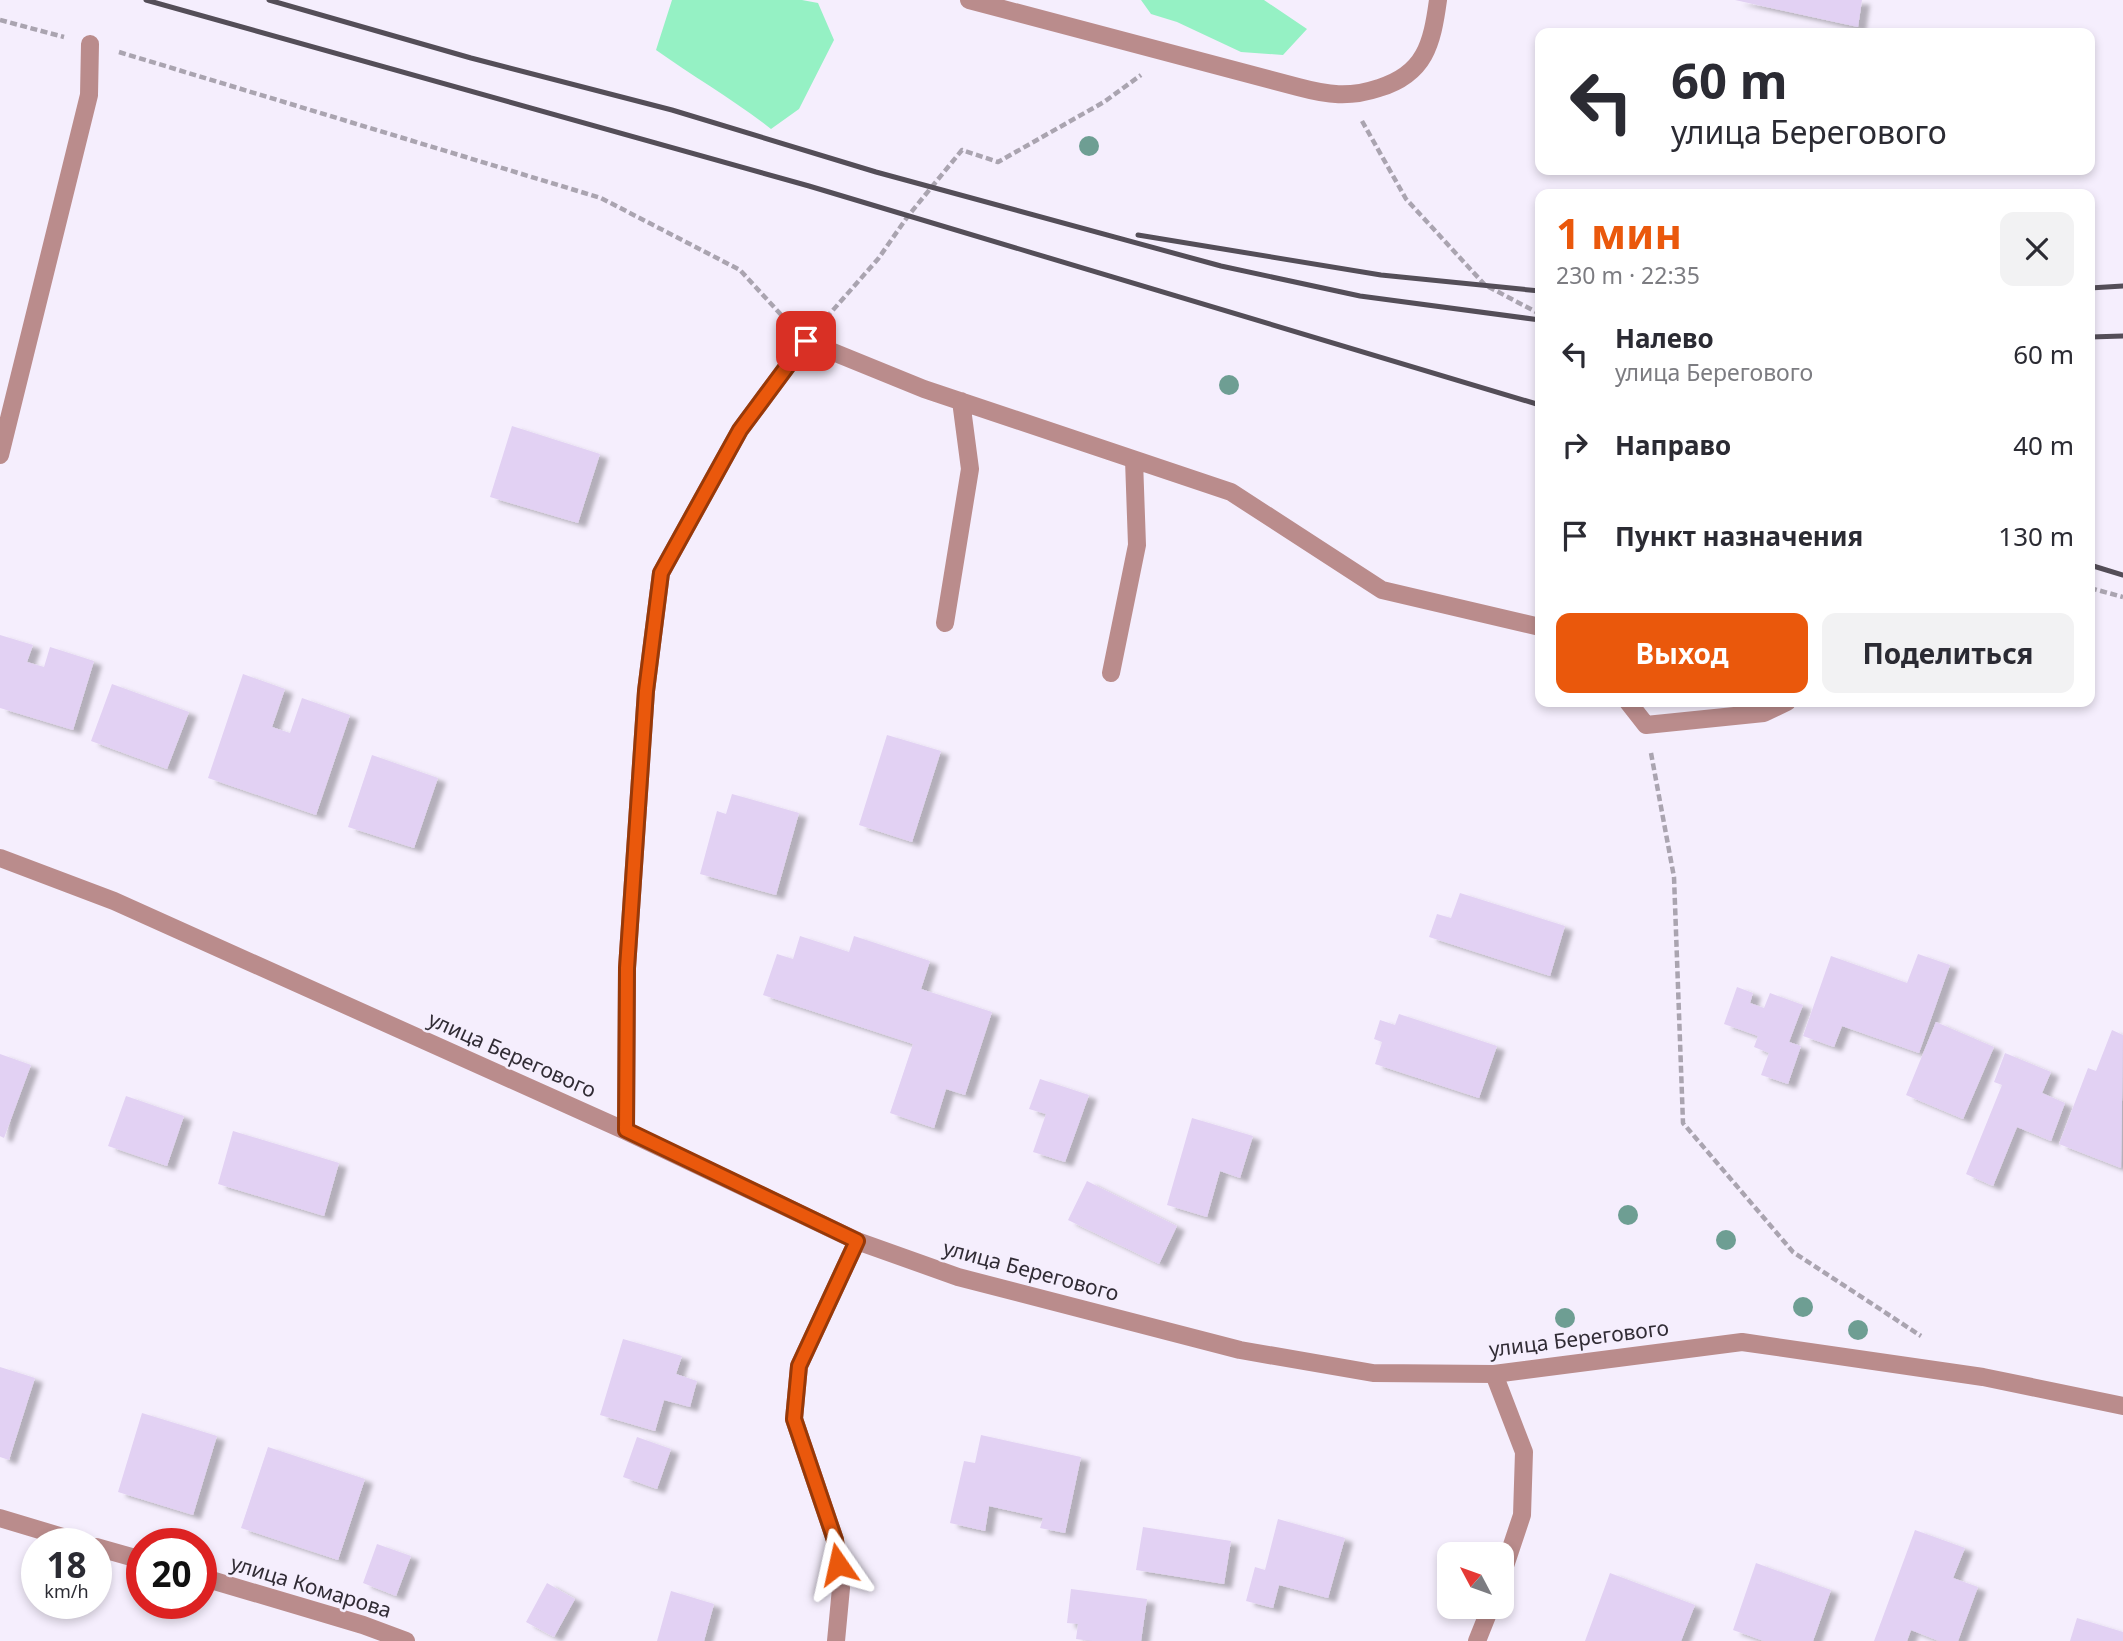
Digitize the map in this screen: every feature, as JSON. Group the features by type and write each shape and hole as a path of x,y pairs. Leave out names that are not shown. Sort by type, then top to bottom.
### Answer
{"street":[{"path":"969,0 1328,95 1370,91 1398,82 1415,68 1434,29 1438,0"},
{"path":"0,455 89,95 90,44"},
{"path":"626,1130 627,968 646,691 661,573 740,430 806,341 924,389 1231,492 1382,590 1535,626"},
{"path":"945,624 970,469 961,401"},
{"path":"1111,673 1137,545 1134,460"},
{"path":"1632,707 1646,725 1764,713 1777,707"},
{"name":"улица Берегового","path":"0,858 114,901 626,1130 857,1241 958,1277 1240,1350 1373,1373 1494,1374 1742,1342 1983,1377 2123,1406"},
{"path":"836,1641 841,1587 835,1540 794,1419 799,1366 857,1241"},
{"path":"1494,1374 1524,1452 1522,1516 1513,1542"},
{"path":"0,1518 33,1528"},
{"name":"улица Комарова","path":"217,1582 363,1625 407,1641"},
{"path":"1477,1641 1486,1619"}],"path":[{"path":"0,20 90,44 601,198 740,270 806,341 878,260 908,216 962,150 998,162 1104,102 1172,53"},
{"path":"1349,95 1367,133 1406,199 1485,285 1535,311"},
{"path":"2095,589 2123,597"},
{"path":"1646,725 1674,877 1683,1123 1793,1252 1927,1340"}],"green space":[{"path":"672,0 802,0 818,3 834,40 799,109 771,129 656,50"},
{"path":"1141,0 1264,0 1307,29 1283,55 1241,52 1177,22 1151,14"}],"building":[{"path":"1735,0 1862,0 1858,27"},
{"path":"512,426 600,454 578,523 490,497"},
{"path":"0,635 33,645 27,662 44,667 50,647 94,661 73,730 0,708"},
{"path":"243,674 285,689 272,727 290,733 302,698 350,715 316,815 208,778"},
{"path":"112,684 189,712 167,769 91,741"},
{"path":"887,735 941,751 912,842 859,825"},
{"path":"372,755 438,778 414,848 348,827"},
{"path":"732,794 799,813 776,895 700,874 717,811 726,814"},
{"path":"1460,893 1565,926 1550,976 1429,937 1437,914 1451,918"},
{"path":"800,936 849,952 854,936 930,961 921,989 992,1012 965,1095 946,1089 934,1128 890,1113 913,1044 763,995 777,954 793,959"},
{"path":"1918,954 1950,965 1919,1053 1842,1026 1834,1047 1803,1036 1831,956 1907,983"},
{"path":"1737,987 1753,993 1750,1003 1764,1008 1770,993 1803,1005 1789,1042 1801,1046 1788,1084 1761,1075 1769,1053 1754,1047 1758,1036 1724,1024"},
{"path":"1399,1014 1497,1046 1479,1098 1375,1064 1382,1042 1374,1039 1380,1020 1395,1025"},
{"path":"1936,1022 1994,1047 1963,1119 1906,1095"},
{"path":"2112,1030 2123,1035 2121,1168 2059,1144 2088,1068 2096,1071"},
{"path":"2005,1053 2051,1072 2042,1093 2065,1103 2051,1141 2017,1127 1993,1186 1966,1174 2002,1085 1994,1082"},
{"path":"0,1054 31,1065 4,1138 0,1136"},
{"path":"1040,1079 1089,1095 1065,1162 1033,1152 1046,1114 1029,1109"},
{"path":"126,1096 184,1116 167,1166 108,1146"},
{"path":"1192,1118 1253,1136 1240,1178 1220,1171 1207,1217 1167,1205"},
{"path":"233,1131 339,1163 324,1216 218,1184"},
{"path":"1087,1181 1177,1226 1159,1264 1068,1220"},
{"path":"623,1339 682,1356 676,1374 697,1381 690,1407 664,1400 655,1431 600,1415"},
{"path":"0,1367 35,1378 9,1460 0,1457"},
{"path":"142,1413 217,1436 193,1515 118,1492"},
{"path":"981,1435 1081,1457 1065,1533 1040,1528 1043,1518 989,1506 985,1531 950,1523 964,1461 975,1463"},
{"path":"637,1437 671,1449 657,1489 623,1477"},
{"path":"268,1447 365,1479 338,1560 241,1528"},
{"path":"1278,1519 1345,1538 1328,1598 1279,1585 1273,1608 1246,1601 1255,1567 1265,1570"},
{"path":"1143,1527 1231,1541 1224,1584 1136,1570"},
{"path":"1915,1530 1965,1548 1953,1578 1978,1587 1958,1641 1939,1641 1911,1630 1907,1641 1874,1641"},
{"path":"377,1544 411,1556 396,1596 363,1583"},
{"path":"1756,1563 1831,1590 1813,1641 1764,1641 1733,1630"},
{"path":"1610,1573 1695,1605 1681,1641 1585,1641"},
{"path":"547,1583 575,1599 554,1637 526,1622"},
{"path":"1071,1589 1147,1599 1141,1641 1076,1639 1078,1624 1067,1623"},
{"path":"671,1591 714,1604 704,1641 657,1641"},
{"path":"2077,1618 2123,1632 2123,1641 2070,1641"}],"railway":[{"path":"146,0 809,186 1535,404"},
{"path":"269,0 471,58 672,110 876,172 1221,266 1360,296 1535,319"},
{"path":"1138,235 1381,275 1535,290"},
{"path":"2095,288 2123,286"},
{"path":"2095,337 2123,336"},
{"path":"2095,567 2123,575"}],"route":[{"path":"806,341 740,430 661,573 646,691 627,968 626,1130 857,1241 799,1366 794,1419 835,1540 838,1564"}]}
